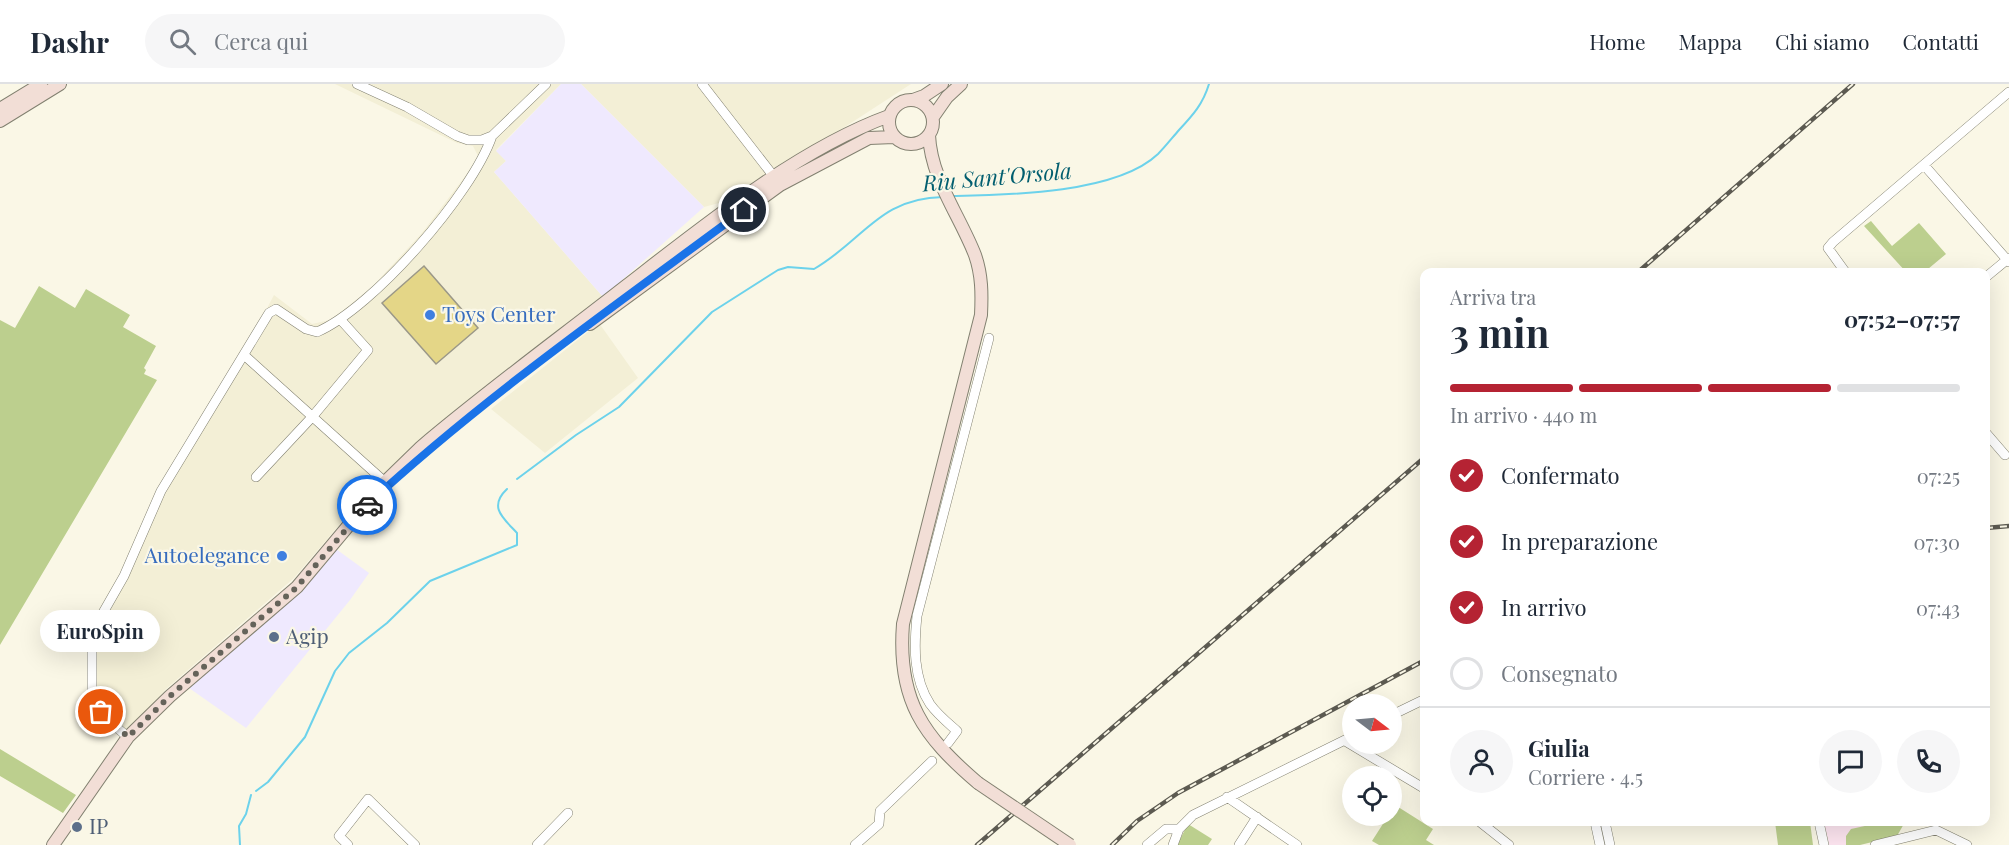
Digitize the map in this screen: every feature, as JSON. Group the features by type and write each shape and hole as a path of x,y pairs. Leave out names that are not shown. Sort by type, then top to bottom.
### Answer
{"main road":[{"path":"0,110 41,84"},
{"path":"0,121 60,84"},
{"path":"53,845 128,737 170,696 297,587 385,482 458,416 721,213 842,138 890,116 898,104 924,96 942,84"},
{"path":"961,84 947,97 933,117 929,135 934,168 975,257 982,288 981,315 954,443 903,624 903,664 910,703 926,730 946,756 978,783 1070,845"},
{"path":"913,100 929,109 933,117"},
{"path":"890,116 890,130 894,137"},
{"path":"908,144 924,141 929,135"},
{"path":"359,513 418,459 484,406 744,210 811,167 869,138 894,137 908,144 934,168"}],"street":[{"path":"357,84 407,107 468,140 482,140 492,136 546,84"},
{"path":"702,84 775,178"},
{"path":"1842,268 1828,248 2009,92"},
{"path":"128,737 104,717 92,693 92,632 124,576 161,491 269,313 276,309 311,331 317,332 340,319 373,293 441,218 468,182 492,136"},
{"path":"1924,165 2008,260 1990,274"},
{"path":"256,477 313,416 368,350 340,319"},
{"path":"948,743 957,731 931,706 923,690 914,643 917,616 954,443 989,338"},
{"path":"244,355 385,482"},
{"path":"1990,438 2005,455"},
{"path":"1402,710 1420,701"},
{"path":"1173,845 1179,829 1193,815 1227,796 1342,741"},
{"path":"1373,754 1420,786"},
{"path":"855,845 879,824 880,811 932,760"},
{"path":"1227,796 1257,817 1282,841 1297,845"},
{"path":"348,845 339,836 368,799 415,845"},
{"path":"537,845 568,813"},
{"path":"1239,845 1257,817"},
{"path":"1485,826 1509,845"},
{"path":"1596,826 1600,845"},
{"path":"1606,826 1610,845"},
{"path":"1820,826 1824,845"},
{"path":"1147,845 1166,829 1179,829"},
{"path":"1875,845 1936,830 1967,845"}],"shaded area":[{"path":"335,84 561,84 496,150 506,161 494,172 603,297 517,361 384,475 245,350 274,295 312,324 330,320 350,305 373,286 422,233 479,158 473,146 457,143"},
{"path":"561,84 581,84 704,207 603,297 494,172 506,161 496,151"},
{"path":"581,84 911,84 734,199 704,207"},
{"path":"599,323 638,378 545,453 491,409"},
{"path":"244,361 377,481 294,578 166,689 128,733 106,715 95,691 95,635 162,493"},
{"path":"336,549 369,573 350,600 246,728 189,688 267,620"},
{"path":"1825,826 1896,826 1854,845 1829,845"}],"green space":[{"path":"1871,221 1892,246 1919,223 1946,254 1929,268 1902,268 1864,226"},
{"path":"39,286 75,308 86,289 130,315 123,327 156,346 144,368 146,370 144,374 157,380 0,645 0,320 15,328"},
{"path":"0,749 76,795 63,813 0,776"},
{"path":"1402,809 1420,821 1420,826 1428,826 1433,829 1426,840 1434,845 1379,845 1372,841 1382,826 1402,826"},
{"path":"1188,824 1212,839 1208,845 1177,845"},
{"path":"1776,826 1811,826 1813,845 1778,845"},
{"path":"1865,826 1903,826 1897,836 1860,845 1846,845 1846,836 1851,829"}],"building":[{"name":"Toys Center","path":"424,266 478,328 436,364 382,303"}],"waterway":[{"name":"Riu Sant'Orsola","path":"952,196 1060,190 1089,185 1139,167 1158,154 1189,119 1201,103 1209,84"},
{"name":"Riu Sant'Orsola","path":"517,479 576,435 619,407 712,312 778,270 788,267 814,269 831,258 873,222 903,205 921,199 943,197"},
{"name":"Riu Sant'Orsola","path":"256,791 268,782 305,737 335,671 349,653 387,623 430,581 517,545 517,533 503,517 498,507 501,495 507,489"},
{"name":"Riu Sant'Orsola","path":"240,845 239,826 246,814 251,795"}],"railway":[{"path":"1643,268 1853,84"},
{"path":"977,845 1420,461"},
{"path":"1990,528 2009,526"},
{"path":"1112,845 1137,821 1178,793 1420,663"}],"way so far":[{"path":"101,712 128,737 170,696 297,587 367,505"}],"place":[{"name":"Toys Center","path":"430,315"},
{"name":"Autoelegance","path":"282,556"},
{"name":"Agip","path":"274,637"},
{"name":"EuroSpin","path":"101,712"},
{"name":"IP","path":"77,827"}],"route":[{"path":"367,505 418,459 484,406 744,210"}]}
